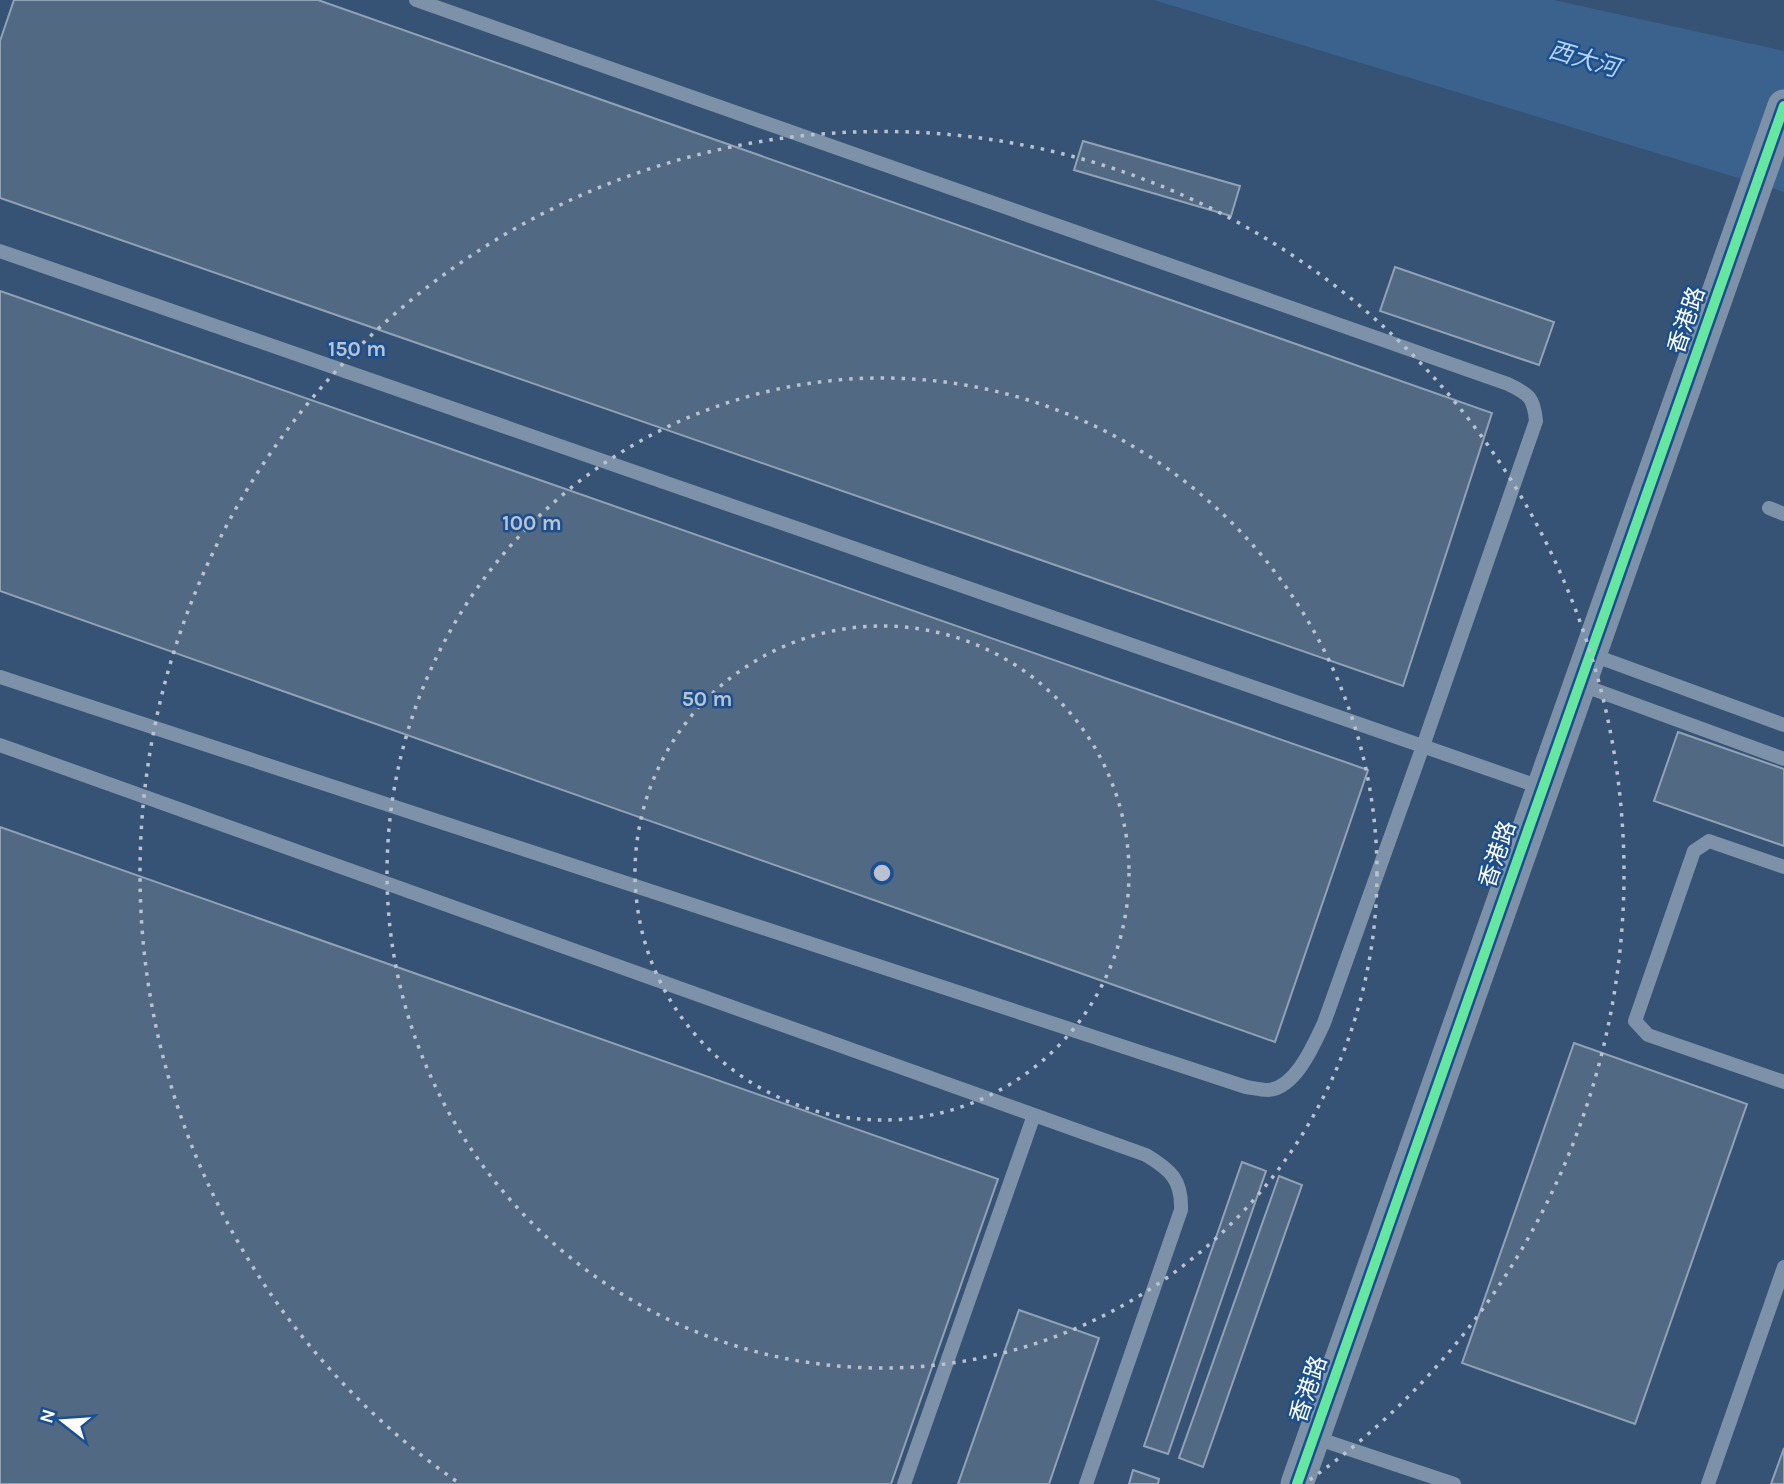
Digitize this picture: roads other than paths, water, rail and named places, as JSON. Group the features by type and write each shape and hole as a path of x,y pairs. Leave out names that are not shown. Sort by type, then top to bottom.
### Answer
{"street":[{"name":"香港路","path":"1297,1484 1784,106"}],"lane":[{"path":"0,677 1246,1087 1271,1090 1291,1078 1308,1055 1324,1023 1423,746 1536,421 1535,404 1524,392 416,0"},
{"path":"0,251 1543,788"},
{"path":"1769,508 1784,514"},
{"path":"1585,669 1784,725"},
{"path":"1585,669 1784,759"},
{"path":"0,745 1146,1154 1171,1173 1178,1182 1181,1210 1086,1484"},
{"path":"1784,867 1709,841 1694,851 1635,1021 1647,1035 1784,1082"},
{"path":"904,1484 1034,1115"},
{"path":"1708,1484 1784,1267"},
{"path":"1313,1437 1454,1484"}],"water":[{"name":"西大河","path":"1154,0 1554,0 1784,51 1784,192"}]}
